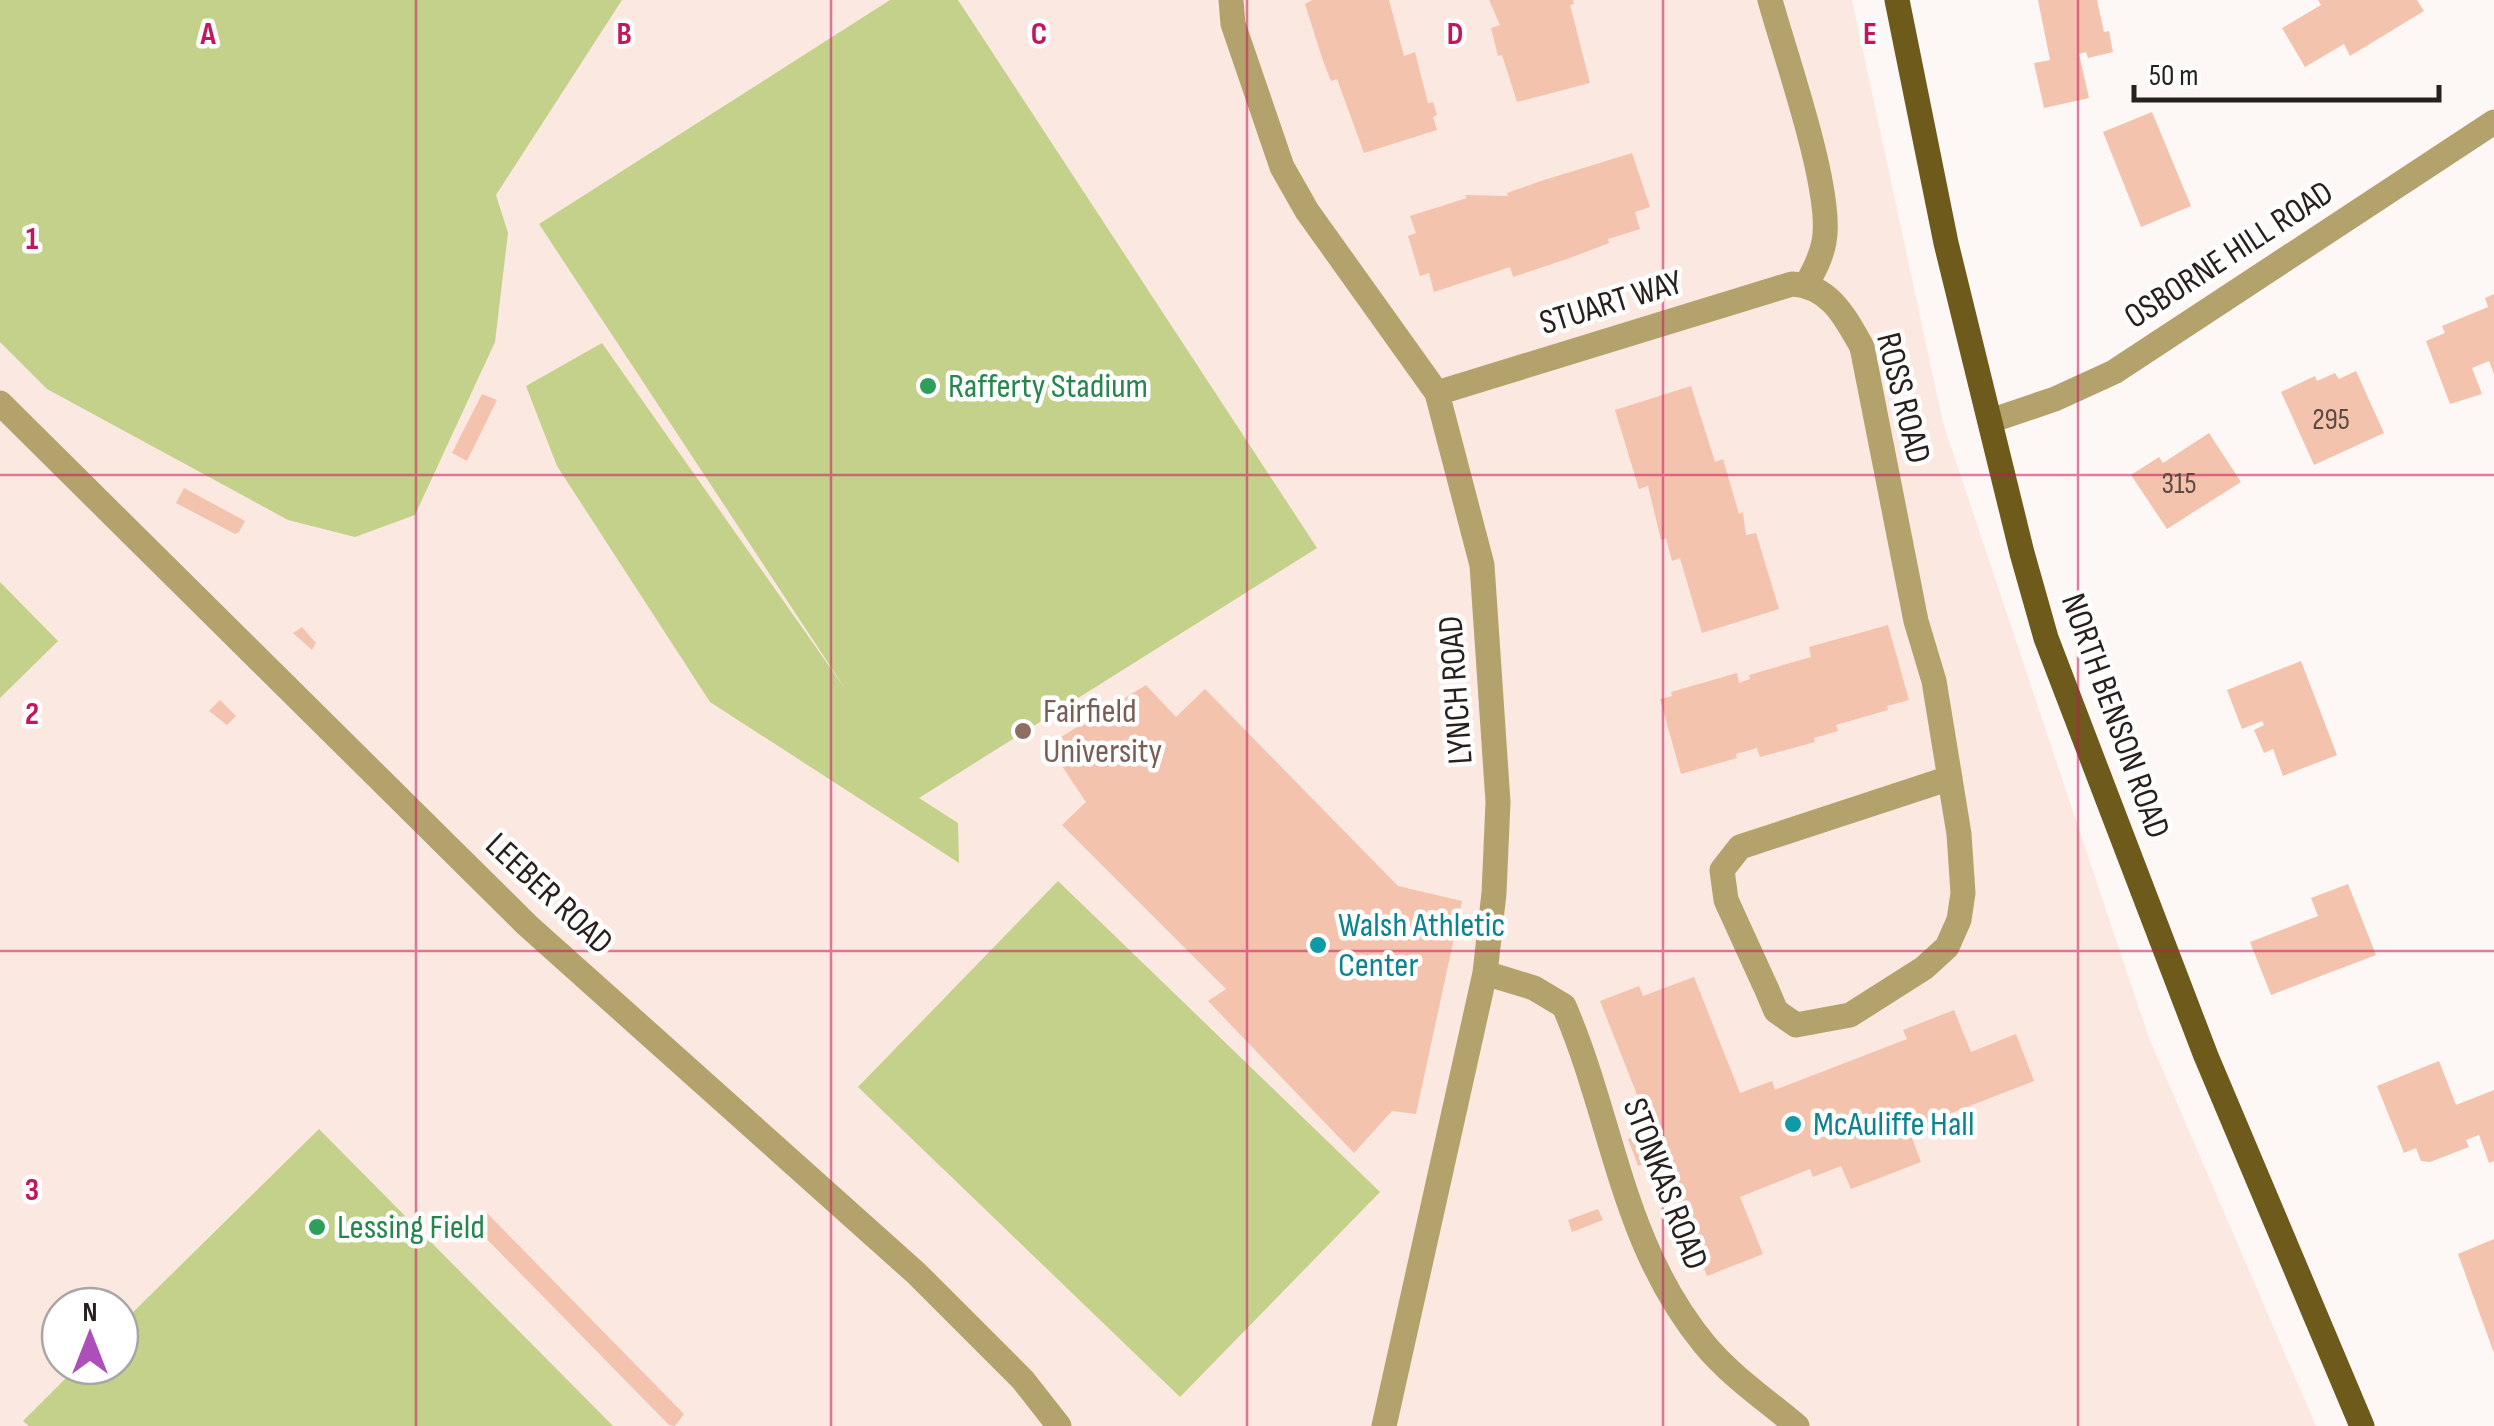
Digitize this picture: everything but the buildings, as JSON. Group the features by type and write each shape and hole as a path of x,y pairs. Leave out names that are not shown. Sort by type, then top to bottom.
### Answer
{"main road":[{"name":"NORTH BENSON ROAD","path":"1897,0 1946,243 2046,638 2206,1056 2362,1426"}],"street":[{"name":"LYNCH ROAD","path":"1231,0 1233,24 1282,167 1308,211 1437,393 1482,564 1498,802 1494,893 1485,972 1384,1426"},
{"path":"1770,0 1817,172 1823,208 1825,239 1806,285"},
{"name":"OSBORNE HILL ROAD","path":"1990,422 2114,372 2494,122"},
{"name":"STUART WAY","path":"1437,393 1792,284 1806,285"},
{"name":"ROSS ROAD","path":"1806,285 1828,296 1862,347 1916,621 1934,681 1960,834 1963,893 1959,920 1947,947 1900,986 1850,1015 1796,1025 1776,1010 1766,990 1726,900 1722,870 1740,847 1950,778"},
{"name":"LEEBER ROAD","path":"0,403 527,925 916,1272 1023,1380 1059,1426"},
{"name":"STONKAS ROAD","path":"1485,972 1534,988 1564,1006 1652,1266 1724,1366 1796,1426"}],"shaded area":[{"name":"Fairfield University","path":"0,0 1852,0 1943,423 2149,1038 2316,1426 0,1426"}],"green space":[{"path":"0,0 622,0 496,195 508,233 495,342 415,515 355,537 288,520 47,389 0,342"},
{"name":"Rafferty Stadium","path":"890,0 958,0 1317,548 919,798 958,823 959,863 710,702 557,466 526,386 602,343 846,690 539,224"},
{"path":"0,582 58,641 0,698"},
{"path":"1058,881 1380,1192 1180,1397 858,1087"},
{"name":"Lessing Field","path":"319,1129 613,1426 29,1426 23,1421 58,1386 140,1386 140,1305"}],"place":[{"name":"Rafferty Stadium","path":"928,386"},
{"name":"Fairfield University","path":"1023,731"},
{"name":"Walsh Athletic Center","path":"1318,945"},
{"name":"McAuliffe Hall","path":"1793,1124"},
{"name":"Lessing Field","path":"317,1227"}]}
